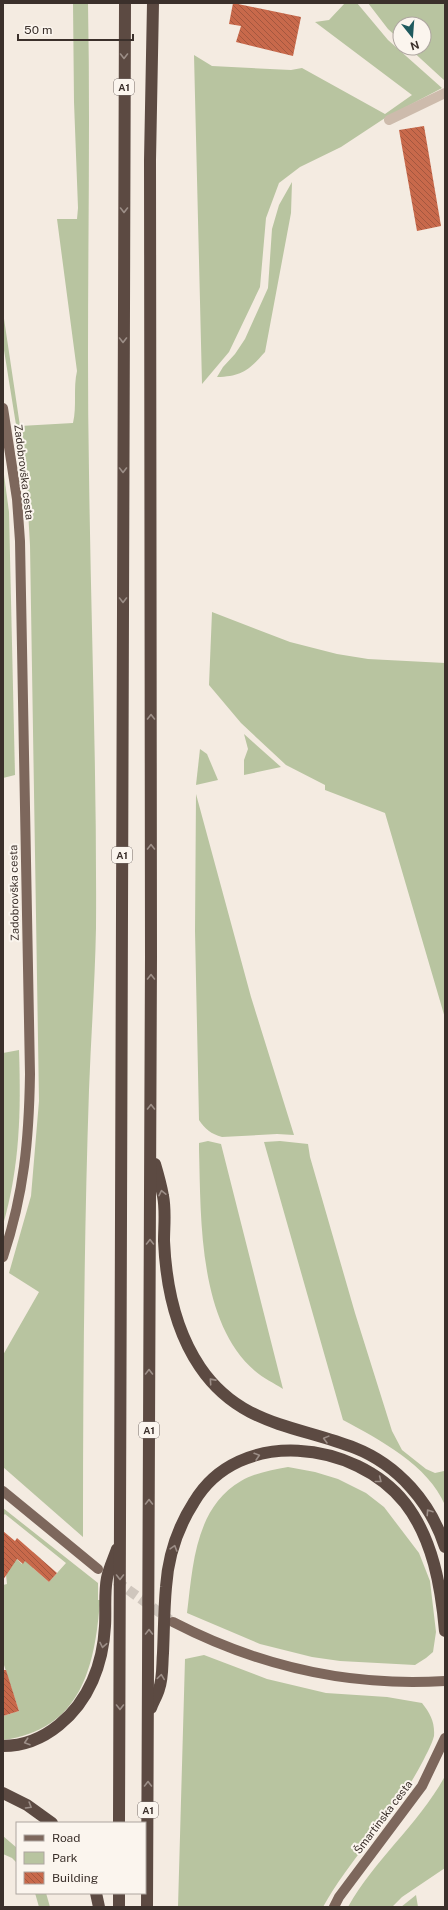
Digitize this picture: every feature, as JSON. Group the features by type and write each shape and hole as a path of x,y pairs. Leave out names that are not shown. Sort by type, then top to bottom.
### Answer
{"highway":[{"name":"A1","path":"119,1822 125,3"},
{"name":"A1","path":"147,1907 150,1146 150,160 153,3"},
{"path":"150,1146 164,1197 166,1273 173,1306 185,1340 207,1376 226,1395 250,1413 285,1427 356,1448 387,1466 402,1478 416,1493 435,1521 445,1547"},
{"path":"148,1713 159,1688 166,1585 173,1548 180,1529 195,1500 215,1478 228,1468 259,1455 293,1450 331,1456 364,1469 394,1491 412,1513 428,1544 439,1586 445,1631"},
{"path":"3,1746 22,1744 38,1739 52,1731 73,1712 89,1690 95,1675 103,1644 107,1578 120,1538"},
{"path":"3,1793 27,1805 51,1822"},
{"path":"96,1894 99,1907"},
{"path":"119,1894 119,1907"}],"main road":[{"name":"Zadobrovška cesta","path":"3,408 17,499 20,541 30,1074 29,1128 26,1166 19,1200 3,1257"},
{"path":"3,1491 98,1569"},
{"path":"173,1622 244,1654 314,1673 372,1681 445,1681"},
{"name":"Šmartinska cesta","path":"334,1907 339,1897 422,1786 445,1738"}],"lane":[{"path":"389,120 445,93"}],"green space":[{"path":"73,3 88,3 88,414 96,871 96,928 86,1202 83,1537 3,1467 3,1355 39,1292 9,1273 31,1196 39,1101 30,545 27,493 3,344 3,312 20,426 73,423 77,371 57,219 77,219 78,208 74,102"},
{"path":"345,3 357,3 392,44 392,56 406,56 442,88 385,118 341,147 300,167 279,183 266,218 260,287 229,352 202,384 194,55 212,66 291,70 302,68 385,114 412,95 315,22 329,20"},
{"path":"368,3 445,3 445,81 418,56 432,56 432,16 392,16 392,33"},
{"path":"292,182 291,213 265,352 254,364 239,374 217,377 245,339 268,288 272,229 279,205"},
{"path":"3,467 9,512 15,775 3,778"},
{"path":"212,612 290,642 337,654 368,659 445,663 445,1018 385,813 325,790 325,785 286,765 241,723 209,685"},
{"path":"244,734 281,767 244,775 244,760 248,749"},
{"path":"200,749 207,754 218,780 196,785"},
{"path":"196,794 251,997 294,1135 277,1134 222,1137 209,1131 199,1120 195,931"},
{"path":"19,1050 20,1095 16,1160 9,1203 3,1225 3,1053"},
{"path":"208,1141 221,1144 283,1389 255,1371 236,1350 222,1325 213,1297 206,1268 200,1176 199,1143"},
{"path":"280,1141 308,1144 310,1157 355,1313 392,1431 402,1450 426,1469 435,1473 444,1471 445,1467 445,1505 427,1478 402,1455 343,1420 264,1142"},
{"path":"288,1467 315,1472 338,1479 366,1493 384,1507 419,1553 430,1581 436,1632 433,1652 426,1658 415,1665 340,1661 312,1657 260,1644 187,1613 199,1539 205,1522 214,1506 226,1492 246,1478 264,1472"},
{"path":"3,1508 98,1583 98,1600 100,1600 94,1649 88,1671 79,1691 67,1709 50,1723 29,1734 3,1740 3,1716 19,1711 3,1662 3,1585 7,1584 3,1547 22,1564 33,1552 41,1559 33,1568 49,1582 66,1563 5,1514 3,1516"},
{"path":"204,1655 267,1679 326,1693 387,1697 422,1703 430,1714 434,1726 434,1736 423,1761 400,1799 347,1870 323,1907 178,1907 185,1659"},
{"path":"445,1776 445,1868 402,1897 392,1907 348,1907 371,1873 423,1810"},
{"path":"3,1836 16,1847 16,1862 12,1858 3,1854"},
{"path":"35,1894 46,1894 50,1907 39,1907"},
{"path":"416,1895 418,1907 401,1907"}],"building":[{"path":"233,3 301,17 293,56 236,42 241,26 229,24"},
{"path":"424,126 441,226 417,231 399,130"},
{"path":"3,1531 15,1541 17,1538 57,1573 49,1582 25,1561 23,1564 17,1559 3,1580"},
{"path":"3,1670 6,1670 19,1711 3,1716"}],"tunnel":[{"path":"116,1581 170,1620"}]}
